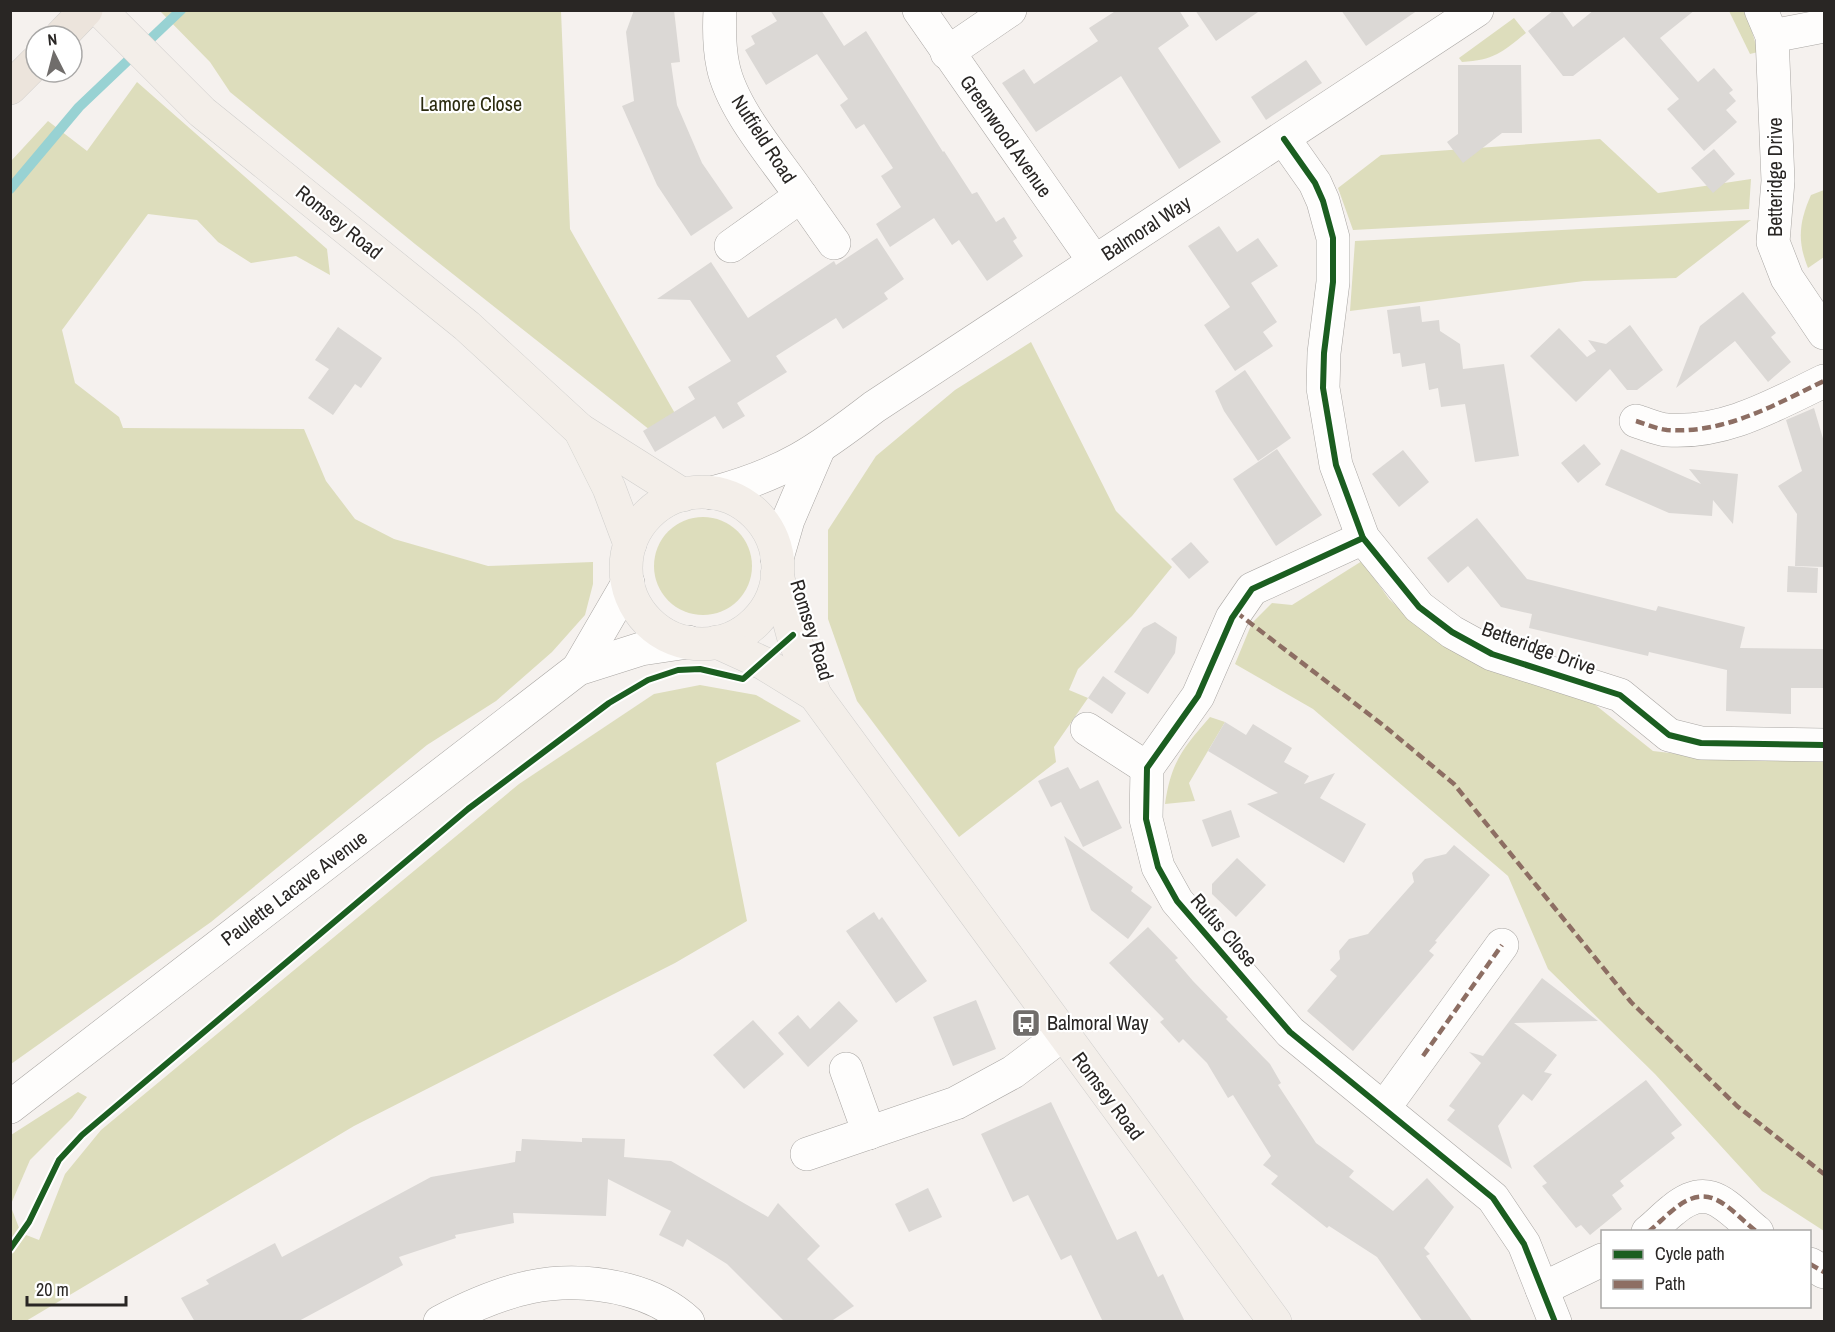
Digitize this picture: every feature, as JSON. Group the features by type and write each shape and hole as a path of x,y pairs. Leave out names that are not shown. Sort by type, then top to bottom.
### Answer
{"highway":[{"path":"73,24 86,10"},
{"path":"10,88 24,74"}],"main road":[{"name":"Romsey Road","path":"100,10 202,112 467,326 580,430 698,494"},
{"name":"Romsey Road","path":"580,430 609,488 630,544"},
{"path":"698,494 739,502 761,520 774,544 777,567 771,599 758,618 739,633 702,642 667,635 649,622 636,603 628,583 626,563 630,544 650,512 665,502 698,494"},
{"name":"Romsey Road","path":"777,567 793,635 814,695 1275,1322"},
{"name":"Romsey Road","path":"702,642 763,663 814,695"}],"street":[{"name":"Nutfield Road","path":"720,10 719,38 723,68 740,108 834,243"},
{"name":"Greenwood Avenue","path":"919,10 1094,261"},
{"path":"947,53 1010,10"},
{"name":"Balmoral Way","path":"698,494 756,481 818,450 874,406 1284,139 1477,10"},
{"path":"1767,23 1824,26"},
{"name":"Betteridge Drive","path":"1767,23 1778,181 1773,242 1787,278 1824,333"},
{"name":"Betteridge Drive","path":"1284,139 1315,183 1323,201 1333,238 1333,282 1323,364 1323,388 1336,465 1363,538 1419,607 1452,632 1492,654 1620,695 1670,735 1701,744 1824,745"},
{"name":"Nutfield Road","path":"731,246 801,196"},
{"path":"1636,421 1666,430 1710,428 1751,416 1824,381"},
{"name":"Balmoral Way","path":"777,567 788,520 818,450"},
{"path":"1087,729 1147,768 1198,696 1232,618 1252,589 1363,538"},
{"name":"Paulette Lacave Avenue","path":"578,669 628,583"},
{"name":"Paulette Lacave Avenue","path":"10,1107 578,669 641,648 702,642"},
{"name":"Rufus Close","path":"1147,768 1146,819 1158,867 1177,901 1290,1032 1493,1198 1524,1244 1555,1322"},
{"path":"1384,1108 1502,945"},
{"path":"807,1154 956,1103 1013,1072 1062,1035"},
{"path":"846,1069 869,1133"},
{"path":"1649,1230 1675,1208 1696,1196 1711,1195 1755,1230"},
{"path":"1542,1289 1601,1260"},
{"path":"440,1322 501,1293 536,1284 573,1282 608,1285 650,1296 688,1322"}],"green space":[{"name":"Lamore Close","path":"160,11 561,11 570,229 681,424 655,434 415,244 230,92 210,62"},
{"path":"1729,11 1746,11 1758,52 1750,54"},
{"path":"1514,18 1526,33 1497,54 1462,62 1459,58"},
{"path":"137,82 327,249 330,275 296,256 251,263 218,242 197,220 148,214 62,330 75,383 119,417 123,428 304,429 326,481 355,519 394,539 488,566 593,562 593,584 585,615 552,652 496,701 427,745 211,922 11,1064 11,161 48,121 87,151"},
{"path":"1600,139 1658,193 1751,179 1749,209 1353,230 1338,188 1381,155"},
{"path":"1824,190 1824,257 1808,268 1802,249 1802,223 1811,195"},
{"path":"1751,220 1676,278 1584,281 1350,311 1355,241"},
{"path":"1031,342 1116,511 1172,567 1132,616 1078,669 1069,690 1088,698 1054,747 1056,762 959,837 857,701 828,619 828,530 876,456 955,390"},
{"path":"703,517 722,521 738,531 748,547 752,566 748,585 738,601 722,611 703,615 684,611 668,601 658,585 654,566 658,547 668,531 684,521"},
{"path":"1362,561 1389,599 1413,622 1483,668 1583,695 1653,751 1696,756 1812,757 1824,762 1824,1231 1762,1191 1655,1074 1548,969 1508,876 1313,709 1235,664 1252,623 1272,603 1292,605"},
{"path":"700,685 756,695 801,721 716,763 747,921 675,963 354,1126 26,1321 11,1321 11,1207 21,1233 39,1240 65,1174 101,1130 519,784 654,694"},
{"path":"1210,717 1225,722 1189,783 1195,801 1165,804 1171,777 1180,756"},
{"path":"78,1092 87,1097 72,1118 30,1160 11,1204 11,1135"}],"building":[{"path":"634,10 674,10 680,62 671,63 677,105 702,163 733,208 691,236 657,185 622,106 634,101 626,32"},
{"path":"770,10 821,10 844,46 866,31 972,194 977,192 996,222 1004,217 1017,238 1013,241 1023,256 987,281 959,240 952,245 934,218 890,247 876,224 901,207 881,176 893,168 864,124 856,129 840,105 848,99 817,54 766,85 745,50 755,44 751,36 777,21"},
{"path":"1117,10 1179,10 1189,26 1158,48 1221,142 1179,169 1121,76 1036,132 1002,83 1024,69 1034,84 1098,41 1089,28"},
{"path":"1195,10 1261,10 1216,41"},
{"path":"1341,10 1418,10 1366,46"},
{"path":"1554,10 1561,10 1573,27 1594,10 1695,10 1660,38 1698,82 1714,68 1733,90 1729,93 1736,101 1726,110 1737,122 1704,151 1667,109 1679,99 1624,37 1573,76 1563,76 1528,31"},
{"path":"1306,60 1322,83 1266,120 1251,97"},
{"path":"1458,65 1521,65 1522,133 1502,133 1463,163 1447,142 1458,134"},
{"path":"1714,149 1735,174 1713,193 1691,168"},
{"path":"1219,226 1237,252 1258,238 1278,266 1251,283 1277,322 1263,332 1273,346 1235,371 1204,325 1230,307 1188,246"},
{"path":"877,238 904,279 884,293 888,299 843,329 836,318 776,356 787,372 737,403 745,416 723,429 715,416 655,452 643,431 695,399 688,387 731,361 690,300 657,299 711,262 748,318 834,261 836,265"},
{"path":"1743,292 1776,333 1771,337 1791,362 1768,382 1735,341 1676,388 1700,326"},
{"path":"1420,306 1422,322 1439,320 1440,331 1460,344 1463,369 1504,364 1519,456 1475,462 1465,404 1441,407 1438,388 1429,390 1425,363 1402,367 1400,353 1393,354 1387,310"},
{"path":"1630,325 1663,370 1637,390 1627,390 1610,369 1576,402 1530,356 1559,328 1587,357 1596,351 1588,340 1606,344"},
{"path":"338,327 382,358 361,388 355,384 333,415 308,398 329,369 315,360"},
{"path":"1245,370 1291,438 1258,461 1224,411 1215,391"},
{"path":"1814,408 1824,442 1824,567 1795,566 1797,514 1778,486 1802,471 1786,420"},
{"path":"1584,444 1601,464 1578,483 1561,463"},
{"path":"1277,449 1322,515 1276,546 1233,479"},
{"path":"1621,449 1701,484 1689,469 1738,474 1733,524 1713,500 1712,516 1669,513 1605,485"},
{"path":"1403,450 1429,482 1399,507 1372,474"},
{"path":"1477,518 1527,579 1656,611 1658,606 1745,627 1740,648 1824,649 1824,688 1791,688 1791,714 1726,711 1727,670 1649,652 1648,656 1529,628 1532,614 1501,607 1468,566 1448,583 1427,558"},
{"path":"1191,542 1209,562 1189,579 1171,559"},
{"path":"1788,566 1818,568 1817,593 1787,592"},
{"path":"1155,622 1177,637 1175,653 1148,694 1114,672 1143,628"},
{"path":"1103,676 1126,693 1112,714 1088,698"},
{"path":"1225,722 1246,735 1253,724 1292,748 1284,762 1309,776 1304,784 1335,773 1320,798 1366,824 1344,863 1247,804 1278,793 1208,751"},
{"path":"1068,767 1080,789 1098,780 1122,828 1083,847 1061,802 1051,807 1038,781"},
{"path":"1231,810 1240,837 1212,847 1202,820"},
{"path":"1064,836 1133,887 1131,891 1152,907 1128,939 1091,910"},
{"path":"1454,845 1490,875 1435,941 1437,942 1429,951 1434,955 1353,1051 1307,1011 1337,976 1330,970 1340,959 1339,951 1349,939 1368,934 1414,882 1412,873 1425,859 1446,854"},
{"path":"1237,858 1266,885 1236,917 1212,894 1212,884"},
{"path":"874,912 879,920 882,917 927,981 896,1003 846,931"},
{"path":"1148,927 1178,958 1175,960 1228,1017 1226,1019 1270,1064 1281,1083 1278,1085 1316,1143 1354,1171 1349,1177 1393,1211 1427,1178 1454,1207 1424,1248 1430,1254 1426,1256 1473,1322 1423,1322 1377,1257 1329,1226 1327,1228 1271,1184 1278,1176 1263,1165 1271,1156 1233,1095 1228,1098 1207,1063 1183,1039 1179,1043 1160,1022 1164,1019 1109,963"},
{"path":"1542,978 1598,1021 1514,1023 1557,1055 1544,1072 1552,1074 1532,1101 1523,1094 1498,1126 1512,1169 1447,1120 1455,1110 1449,1106 1481,1063 1469,1052 1483,1056"},
{"path":"976,1000 996,1049 953,1066 933,1017"},
{"path":"839,1001 858,1021 808,1067 778,1033 798,1015 810,1029"},
{"path":"753,1020 784,1054 744,1089 713,1055"},
{"path":"1646,1080 1682,1125 1671,1133 1675,1138 1620,1181 1624,1186 1612,1195 1622,1209 1590,1235 1581,1225 1576,1228 1542,1186 1547,1183 1533,1166"},
{"path":"1051,1102 1117,1240 1136,1231 1158,1277 1163,1274 1185,1322 1103,1322 1071,1255 1061,1260 1028,1195 1013,1202 981,1134"},
{"path":"582,1138 625,1139 624,1157 671,1161 768,1217 778,1203 820,1246 807,1259 854,1306 830,1322 785,1322 727,1264 687,1239 683,1247 659,1235 671,1211 608,1179 606,1216 513,1213 514,1223 455,1235 456,1238 399,1257 403,1265 297,1322 195,1322 181,1298 209,1284 206,1280 275,1243 282,1257 431,1177 515,1162 516,1151 521,1151 522,1139 582,1142"},
{"path":"928,1188 942,1217 909,1232 895,1204"}],"waterway":[{"path":"10,189 79,107 181,10"}],"marked path":[{"path":"1636,421 1667,430 1688,430 1729,423 1768,408 1824,381"},
{"path":"1236,612 1383,725 1454,784 1631,1002 1737,1106 1824,1174"},
{"path":"1423,1056 1502,945"},
{"path":"1650,1230 1686,1201 1698,1197 1718,1200 1755,1230"},
{"path":"1811,1265 1824,1272"}],"cycle path":[{"path":"1284,139 1315,183 1323,201 1333,238 1333,282 1324,353 1323,388 1336,465 1363,538 1419,607 1452,632 1492,654 1620,695 1669,735 1701,743 1824,745"},
{"path":"1363,538 1252,589 1232,618 1198,696 1147,768 1146,819 1158,867 1177,901 1290,1032 1493,1198 1524,1244 1555,1322"},
{"path":"10,1249 29,1222 59,1160 82,1135 468,809 609,703 648,680 678,670 700,669 743,679 793,635"}],"place":[{"name":"Balmoral Way","path":"1026,1023"}]}
